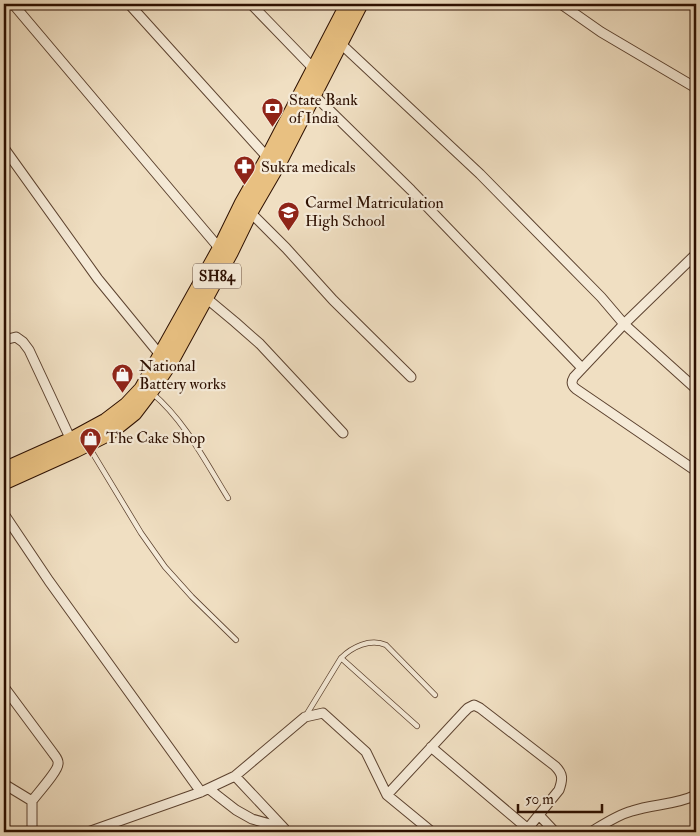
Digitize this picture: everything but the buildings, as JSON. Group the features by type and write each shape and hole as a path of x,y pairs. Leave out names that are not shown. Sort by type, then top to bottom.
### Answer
{"main road":[{"name":"SH84","path":"4,482 87,444 119,426 134,413 150,392 170,361 230,253 246,208 268,158 348,4"},
{"name":"SH84","path":"4,470 71,440 106,421 127,405 142,389 220,249 279,162 360,4"}],"street":[{"path":"13,4 220,249"},
{"path":"130,4 268,158"},
{"path":"251,4 314,69"},
{"path":"562,4 600,32 696,88"},
{"path":"340,43 480,174 601,297 624,324 696,389"},
{"path":"313,94 411,190 582,368"},
{"path":"4,148 98,279 161,356"},
{"path":"246,208 286,248 333,300 411,378"},
{"path":"696,255 624,324 582,368 572,382 572,386 576,389 696,471"},
{"path":"205,297 260,344 344,433"},
{"path":"4,340 16,337 29,350 71,440"},
{"path":"4,514 49,581 205,791 252,819 286,830"},
{"path":"4,687 53,753 59,766 32,801 32,832"},
{"path":"387,795 431,747 468,708 474,706 480,708 555,766 562,775 562,782 559,790 526,831 431,747"},
{"path":"88,832 205,791 234,776 305,717 323,713 366,752 387,795 432,832"},
{"path":"234,776 286,830"},
{"path":"4,784 32,801"},
{"path":"590,832 612,818 633,810 678,802 696,795"},
{"path":"539,815 555,832"}],"lane":[{"path":"150,392 175,416 228,498"},
{"path":"87,444 164,567 236,640"},
{"path":"305,717 341,658 364,644 382,643 386,645 435,694"},
{"path":"341,658 417,726"}],"place":[{"name":"State Bank of India","path":"273,128"},
{"name":"Sukra medicals","path":"245,186"},
{"name":"Carmel Matriculation High School","path":"289,231"},
{"name":"National Battery works","path":"123,394"},
{"name":"The Cake Shop","path":"90,457"}]}
